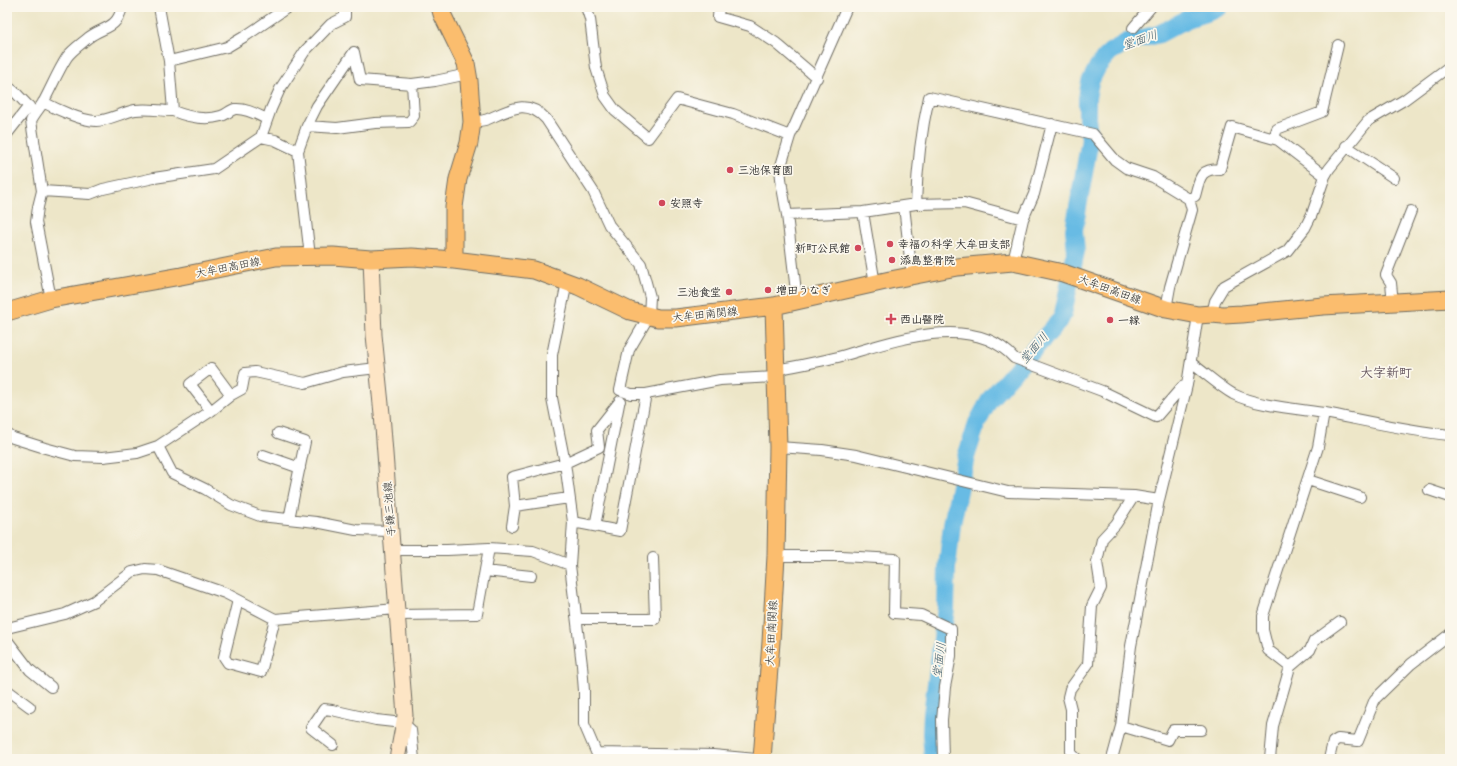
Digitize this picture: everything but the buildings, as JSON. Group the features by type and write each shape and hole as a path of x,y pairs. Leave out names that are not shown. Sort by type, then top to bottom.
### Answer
{"main road":[{"path":"440,7 466,63 472,122 469,143 458,179 454,206 454,260"},
{"name":"大牟田高田線","path":"7,312 51,299 181,276 276,257 333,256 371,259 412,257 454,260"},
{"name":"手鎌三池線","path":"371,259 374,335 405,716 397,759"},
{"name":"大牟田南関線","path":"454,260 534,270 567,282 630,311 649,316 676,318 774,306 778,447 776,556 772,642 762,759"},
{"name":"大牟田高田線","path":"774,306 957,267 1013,262 1080,278 1166,309 1205,314 1242,314 1323,306 1450,299"}],"street":[{"path":"7,134 32,110 43,102 55,77 68,56 89,37 109,26 118,19 124,7"},
{"path":"159,7 169,60 173,111"},
{"path":"169,60 227,47 288,7"},
{"path":"42,191 90,194 103,189 154,178 214,169 261,137 280,89 305,51 330,24 345,17 344,7"},
{"path":"586,7 590,19 596,68 605,96 615,110 648,138 677,99 733,114 790,136"},
{"path":"719,7 718,17 750,26 776,43 817,78"},
{"path":"797,300 780,169 790,136 817,78 847,7"},
{"path":"1133,28 1151,7"},
{"path":"1274,138 1277,129 1322,112 1338,45"},
{"path":"310,257 298,151 307,126 317,106 354,52 360,80 412,84 468,74"},
{"path":"1112,759 1121,726 1132,646 1159,500 1191,363 1205,314 1224,286 1288,251 1305,228 1312,214 1325,176 1329,169 1346,146 1368,121 1404,100 1450,66"},
{"path":"307,126 337,128 409,122 414,116 412,84"},
{"path":"7,86 15,92 32,110"},
{"path":"916,204 923,123 929,97 1088,133 1115,160 1126,168 1153,178 1189,199 1192,210 1170,287 1166,309"},
{"path":"43,102 59,110 97,121 136,110 148,109 173,111 195,117 214,118 223,116 234,109 246,110 267,119"},
{"path":"472,122 486,120 506,110 523,107 538,111 546,119 593,191 609,225 641,264 650,297 649,316 629,350 620,390 620,401 595,526"},
{"path":"32,110 30,121 42,191 36,222 51,299"},
{"path":"1013,262 1022,219 1034,194 1052,124"},
{"path":"1189,199 1195,196 1201,175 1210,169 1220,169 1232,126 1278,140 1325,176"},
{"path":"261,137 275,140 298,151"},
{"path":"1346,146 1394,178"},
{"path":"786,215 863,212 916,204 964,203 1022,219"},
{"path":"904,206 912,276"},
{"path":"1394,303 1391,283 1386,275 1411,211"},
{"path":"863,212 875,284"},
{"path":"567,282 552,355 552,398 565,463 573,522 570,565 584,691 584,724 598,756 713,755 756,759"},
{"path":"620,390 631,394 646,394 720,380 775,374 921,335 949,333 971,335 987,339 1008,350 1014,358 1102,391 1156,417 1182,387 1187,385"},
{"path":"1191,363 1233,394 1272,405 1324,413 1421,432 1450,435"},
{"path":"210,411 190,384 211,368 230,395"},
{"path":"7,434 13,438 75,456 104,457 137,453 158,446 210,411 230,395 242,389 245,373 255,372 305,383 343,372 377,368"},
{"path":"573,522 620,531 646,394"},
{"path":"512,526 515,506 512,477 565,463 598,447 597,430 620,401"},
{"path":"1290,667 1268,650 1263,630 1263,616 1318,447 1324,413"},
{"path":"278,433 306,442 289,519"},
{"path":"158,446 172,474 205,489 232,505 260,516 316,522 356,530 390,531"},
{"path":"778,447 822,450 856,455 1008,492 1134,496 1159,500"},
{"path":"263,455 300,468"},
{"path":"1308,480 1360,497"},
{"path":"1429,490 1450,497"},
{"path":"1077,759 1071,753 1071,710 1068,696 1070,689 1088,664 1092,606 1101,588 1097,562 1102,539 1116,524 1134,496"},
{"path":"515,506 569,498"},
{"path":"392,550 489,548 533,551 570,565"},
{"path":"7,628 65,614 94,601 132,572 145,569 158,570 225,594 275,619 397,612 477,614 489,548"},
{"path":"776,556 842,556 895,559 894,613 921,615 951,629 951,656 945,687 942,720 944,759"},
{"path":"577,619 655,619 653,558"},
{"path":"485,570 531,576"},
{"path":"238,600 224,657 228,663 261,672 275,619"},
{"path":"1270,759 1273,726 1290,667 1310,650 1314,641 1340,622"},
{"path":"1329,759 1333,742 1338,739 1358,741 1375,699 1411,664 1450,634"},
{"path":"7,640 30,670 51,686"},
{"path":"7,690 30,707"},
{"path":"333,745 311,728 324,709 376,720 403,723 412,730 414,759"},
{"path":"1121,726 1168,740 1173,730 1201,730"}],"waterway":[{"name":"堂面川","path":"933,759 931,734 932,714 946,608 947,568 952,524 966,457 977,423 990,399 1060,320 1063,314 1076,251 1074,230 1090,139 1087,119 1087,98 1090,82 1098,66 1110,52 1127,42 1159,34 1187,19 1220,7"}],"place":[{"name":"三池保育園","path":"730,170"},
{"name":"安照寺","path":"662,203"},
{"name":"幸福の科学 大牟田支部","path":"890,244"},
{"name":"新町公民館","path":"858,248"},
{"name":"添島整骨院","path":"892,260"},
{"name":"増田うなぎ","path":"768,290"},
{"name":"三池食堂","path":"729,292"},
{"name":"西山醫院","path":"891,319"},
{"name":"一縁","path":"1110,320"}],"district":[{"name":"大字新町","path":"1386,372"}]}
